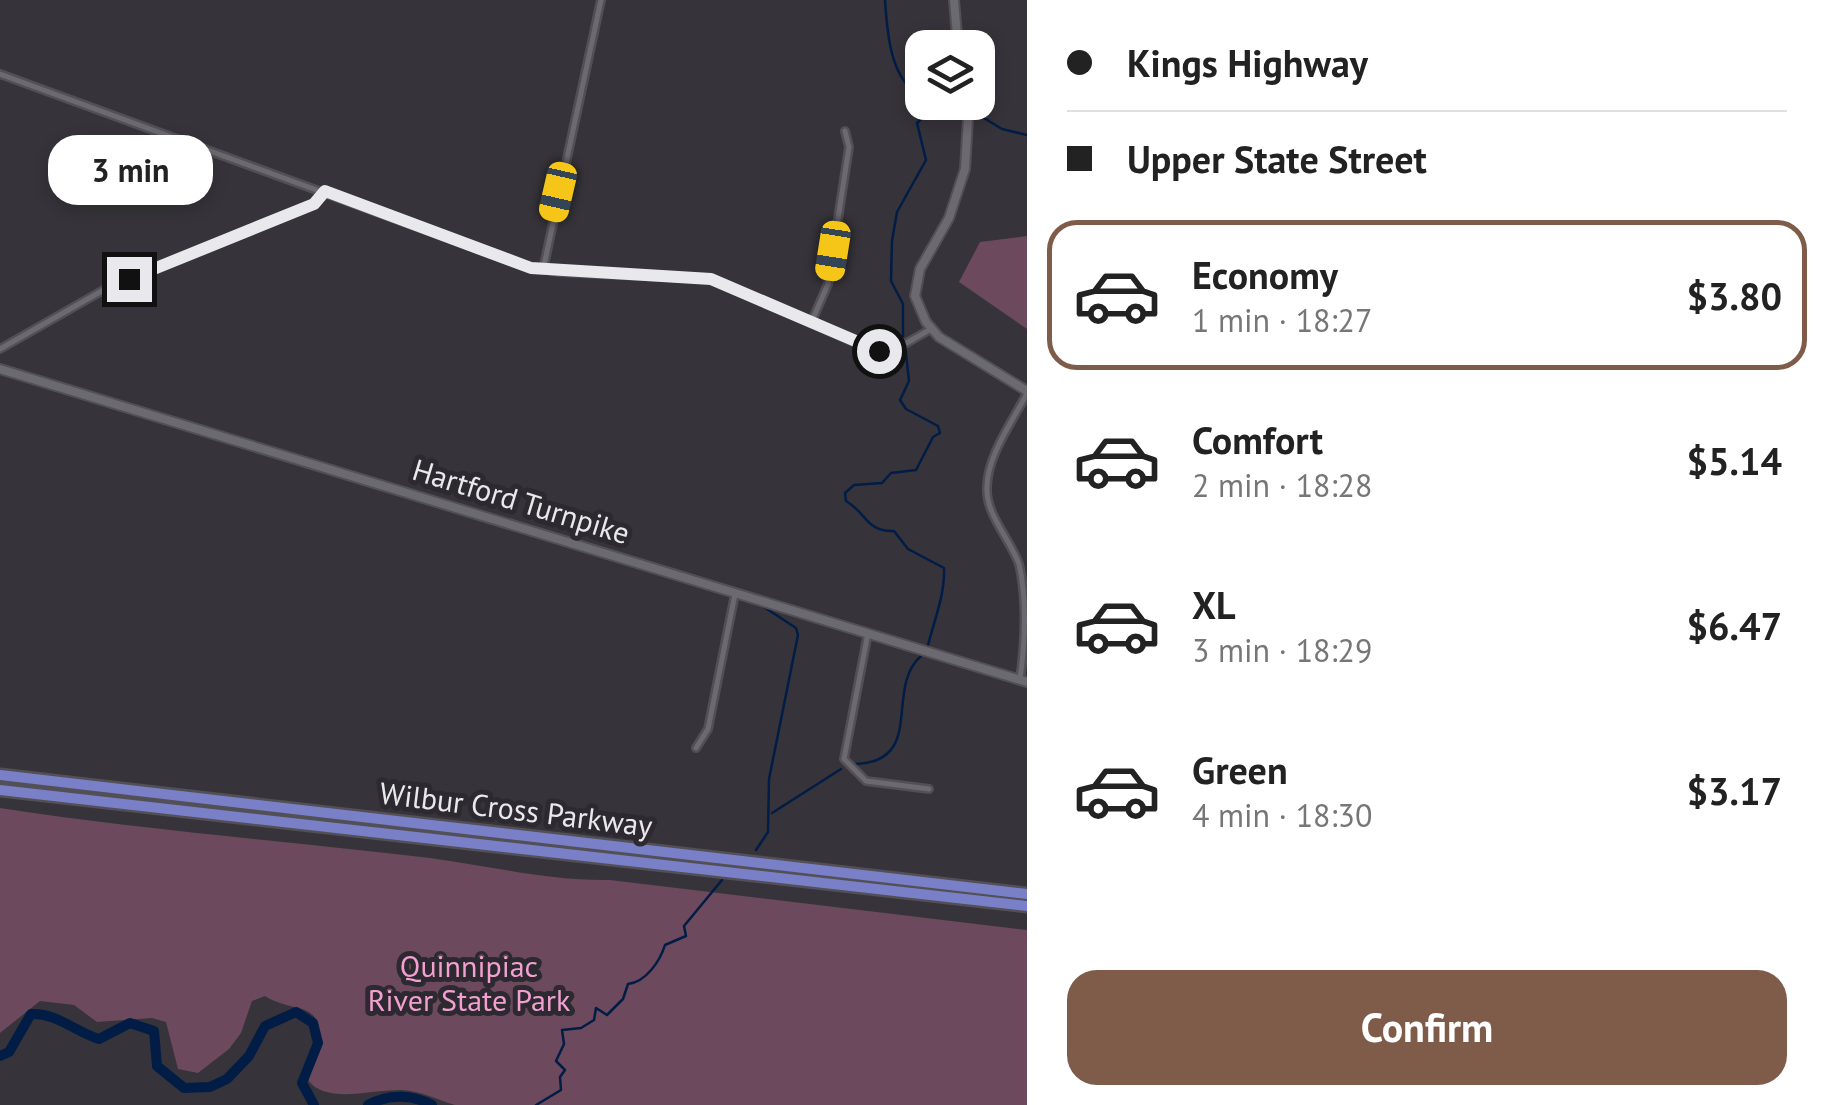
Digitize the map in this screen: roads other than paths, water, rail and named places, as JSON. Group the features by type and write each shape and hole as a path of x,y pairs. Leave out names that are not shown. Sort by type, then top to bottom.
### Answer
{"highway":[{"name":"Wilbur Cross Parkway","path":"0,774 1027,894"},
{"name":"Wilbur Cross Parkway","path":"0,790 1027,906"}],"main road":[{"path":"954,0 956,30"},
{"path":"969,120 970,137 961,184 915,284 916,301 931,329 962,354 1027,392"},
{"name":"Hartford Turnpike","path":"0,369 1024,681"}],"street":[{"path":"543,270 601,0"},
{"path":"0,74 496,257 543,270 704,277 879,351 902,346 931,329"},
{"path":"812,323 828,284 849,147 846,131"},
{"path":"0,350 107,288 314,204 325,191"},
{"path":"1024,681 1026,606 1022,575 990,510 986,488 990,467 1027,392"},
{"path":"696,748 708,729 736,592"},
{"path":"868,633 844,759 866,781 929,789"}],"waterway":[{"path":"885,0 892,54 905,82"},
{"path":"903,336 903,304 891,281 892,241 897,212 926,160 917,123 920,120"},
{"path":"987,120 1002,129 1027,135"},
{"path":"906,353 909,381 900,400 906,409 938,426 940,433 933,437 916,470 891,473 882,483 854,485 845,493 846,501 872,525 894,531 908,549 944,568 928,645"},
{"path":"756,850 768,832 769,779 798,635 796,628 764,607"},
{"path":"856,764 877,760 898,737 905,686 910,670 921,656"},
{"path":"772,813 841,769"},
{"path":"536,1105 561,1090 560,1077 565,1070 556,1061 564,1044 562,1030 581,1028 594,1020 596,1008 607,1015 623,999 628,984 651,970 665,945 686,936 684,926 722,880"},
{"path":"0,1056 9,1052 31,1014 57,1019 99,1039 130,1023 154,1031 157,1066 184,1088 210,1087 227,1079 249,1056 265,1026 296,1012 313,1023 318,1043 302,1083 314,1105"},
{"path":"368,1105 400,1097 432,1105"}],"park label":[{"name":"Quinnipiac River State Park","path":"469,984"}]}
